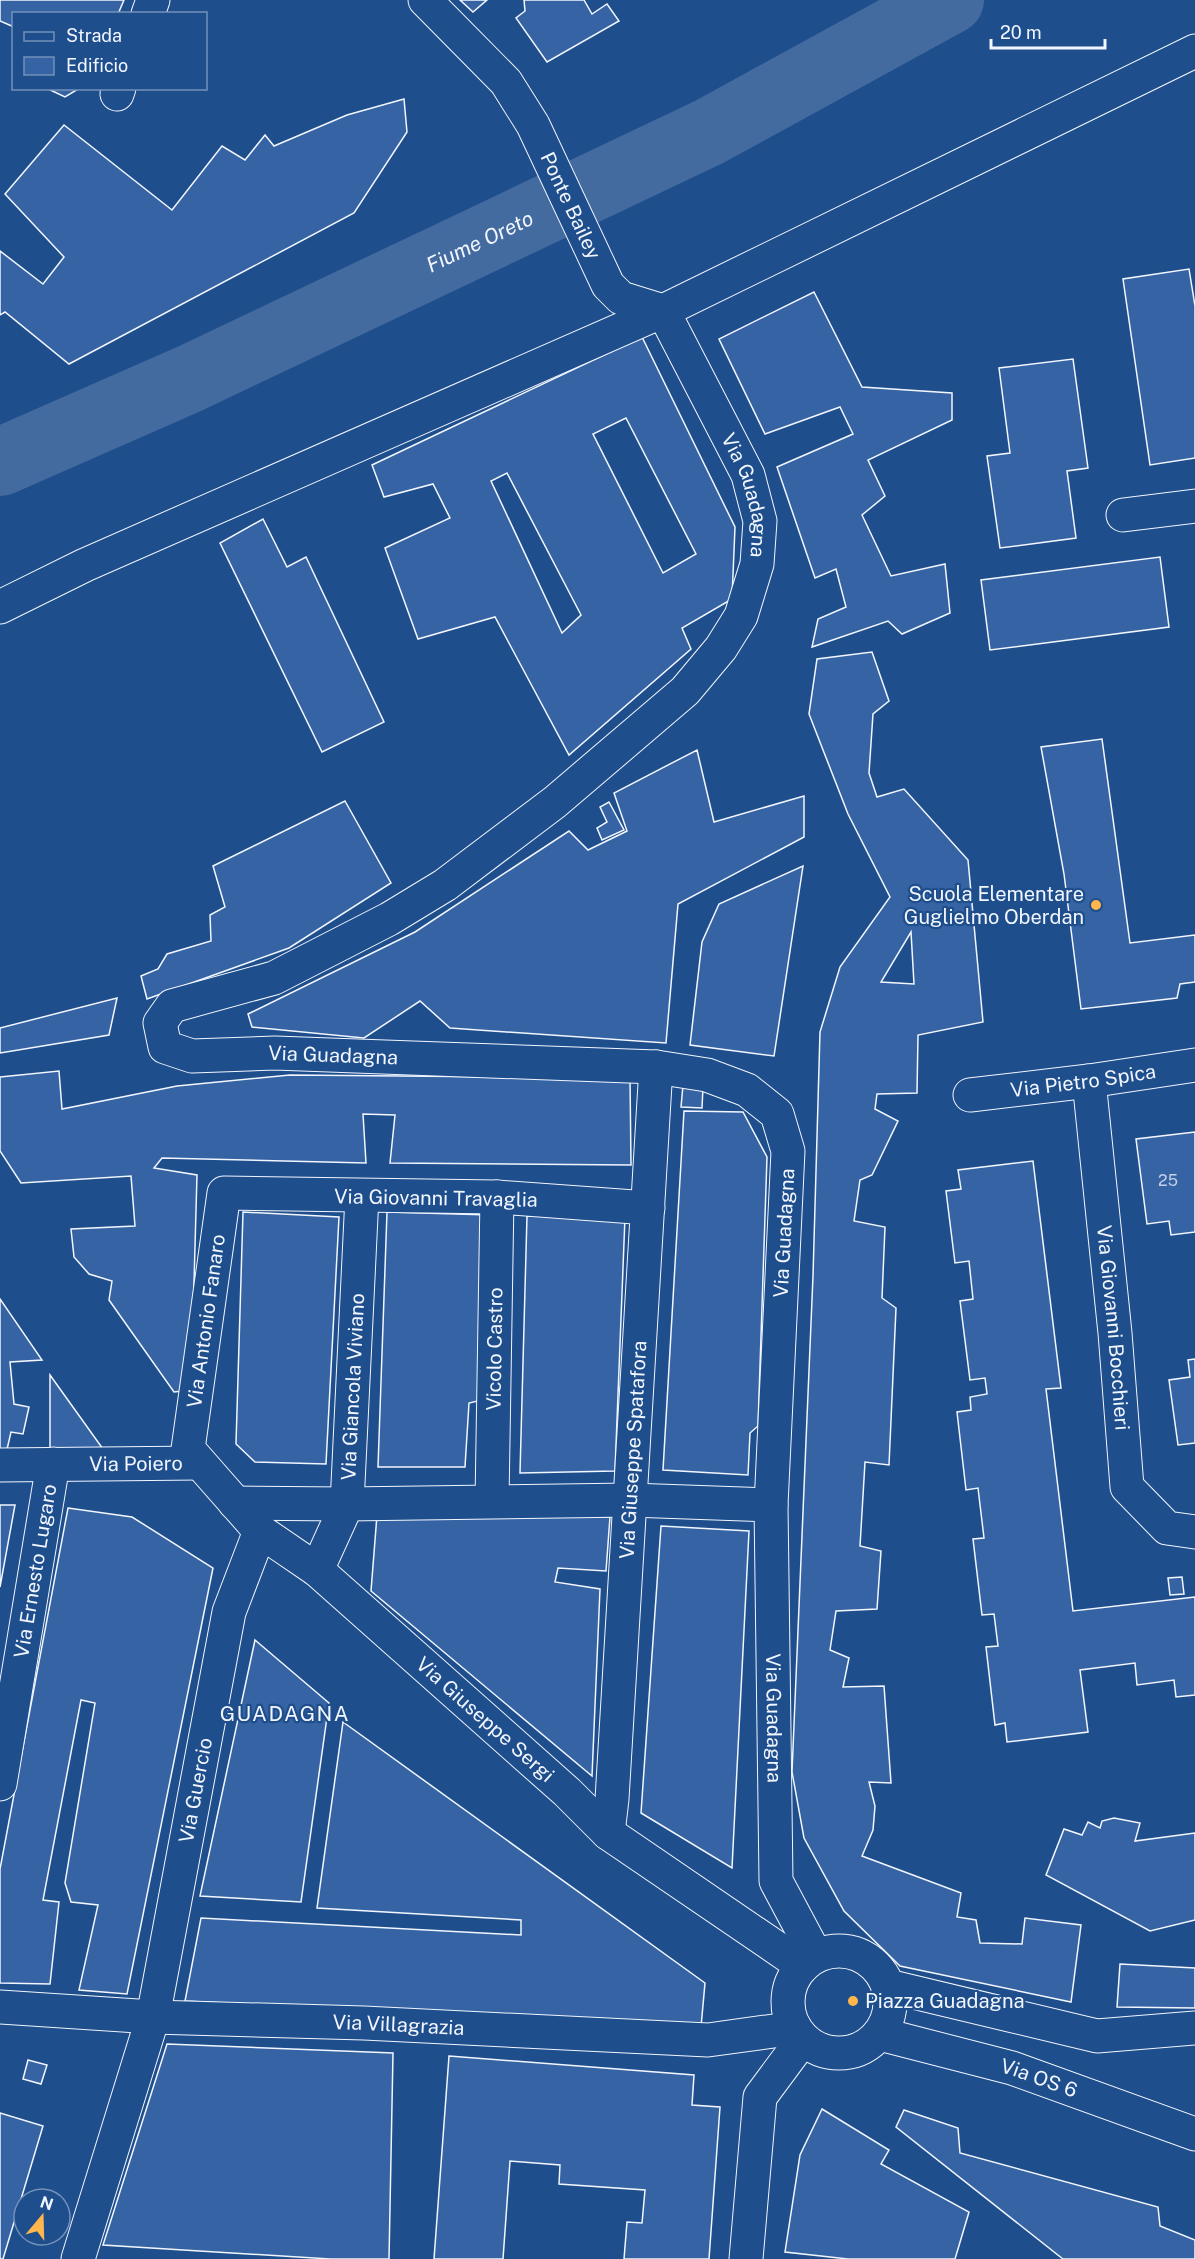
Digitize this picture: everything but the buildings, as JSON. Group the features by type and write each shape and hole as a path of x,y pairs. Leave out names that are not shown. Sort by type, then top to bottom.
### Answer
{"street":[{"name":"Ponte Bailey","path":"425,0 506,82 533,125 608,285 621,298 663,311"},
{"path":"0,607 85,565 663,311 1195,51"},
{"name":"Via Guadagna","path":"663,311 748,475 760,521 756,564 741,616 721,648 685,691 555,802 445,885 389,918 274,978 172,1006 160,1023 165,1047 192,1056 275,1053 656,1067 706,1075 747,1090 777,1114 788,1150 771,1505 776,1881 809,1961"},
{"path":"1123,515 1195,506"},
{"name":"Via Pietro Spica","path":"970,1095 1089,1081 1195,1065"},
{"name":"Via Giuseppe Spatafora","path":"608,1833 612,1799 656,1067"},
{"name":"Via Giovanni Bocchieri","path":"1089,1081 1115,1333 1127,1487 1167,1528 1195,1532"},
{"name":"Via Giovanni Travaglia","path":"224,1193 497,1197 648,1208"},
{"name":"Via Antonio Fanaro","path":"194,1456 224,1193"},
{"name":"Via Giancola Viviano","path":"317,1570 347,1504 362,1196"},
{"name":"Vicolo Castro","path":"492,1501 497,1197"},
{"name":"Via Poiero","path":"0,1465 194,1456"},
{"name":"Via Giuseppe Sergi","path":"194,1456 260,1531 317,1570 567,1792 608,1833 809,1961"},
{"name":"Via Ernesto Lugaro","path":"0,1785 53,1464"},
{"path":"235,1503 347,1504 630,1500 771,1505"},
{"name":"Via Guercio","path":"78,2259 153,2017 229,1612 260,1531"},
{"path":"833,1952 850,1952 867,1959 879,1971 888,1986 891,2002 888,2019 880,2034 868,2045 853,2052 836,2053 820,2050 799,2034 789,2014 788,1996 792,1980 809,1961 833,1952"},
{"path":"888,1986 1097,2036 1195,2028"},
{"name":"Via Villagrazia","path":"0,2007 153,2017 364,2023 708,2040 799,2034"},
{"path":"746,2259 760,2097 799,2034"},
{"name":"Via OS 6","path":"880,2034 1012,2068 1195,2134"}],"waterway":[{"name":"Fiume Oreto","path":"0,462 189,379 709,132 950,0"}],"place":[{"name":"Scuola Elementare Guglielmo Oberdan","path":"1096,905"},
{"name":"Piazza Guadagna","path":"853,2001"}],"district":[{"name":"GUADAGNA","path":"285,1713"}]}
